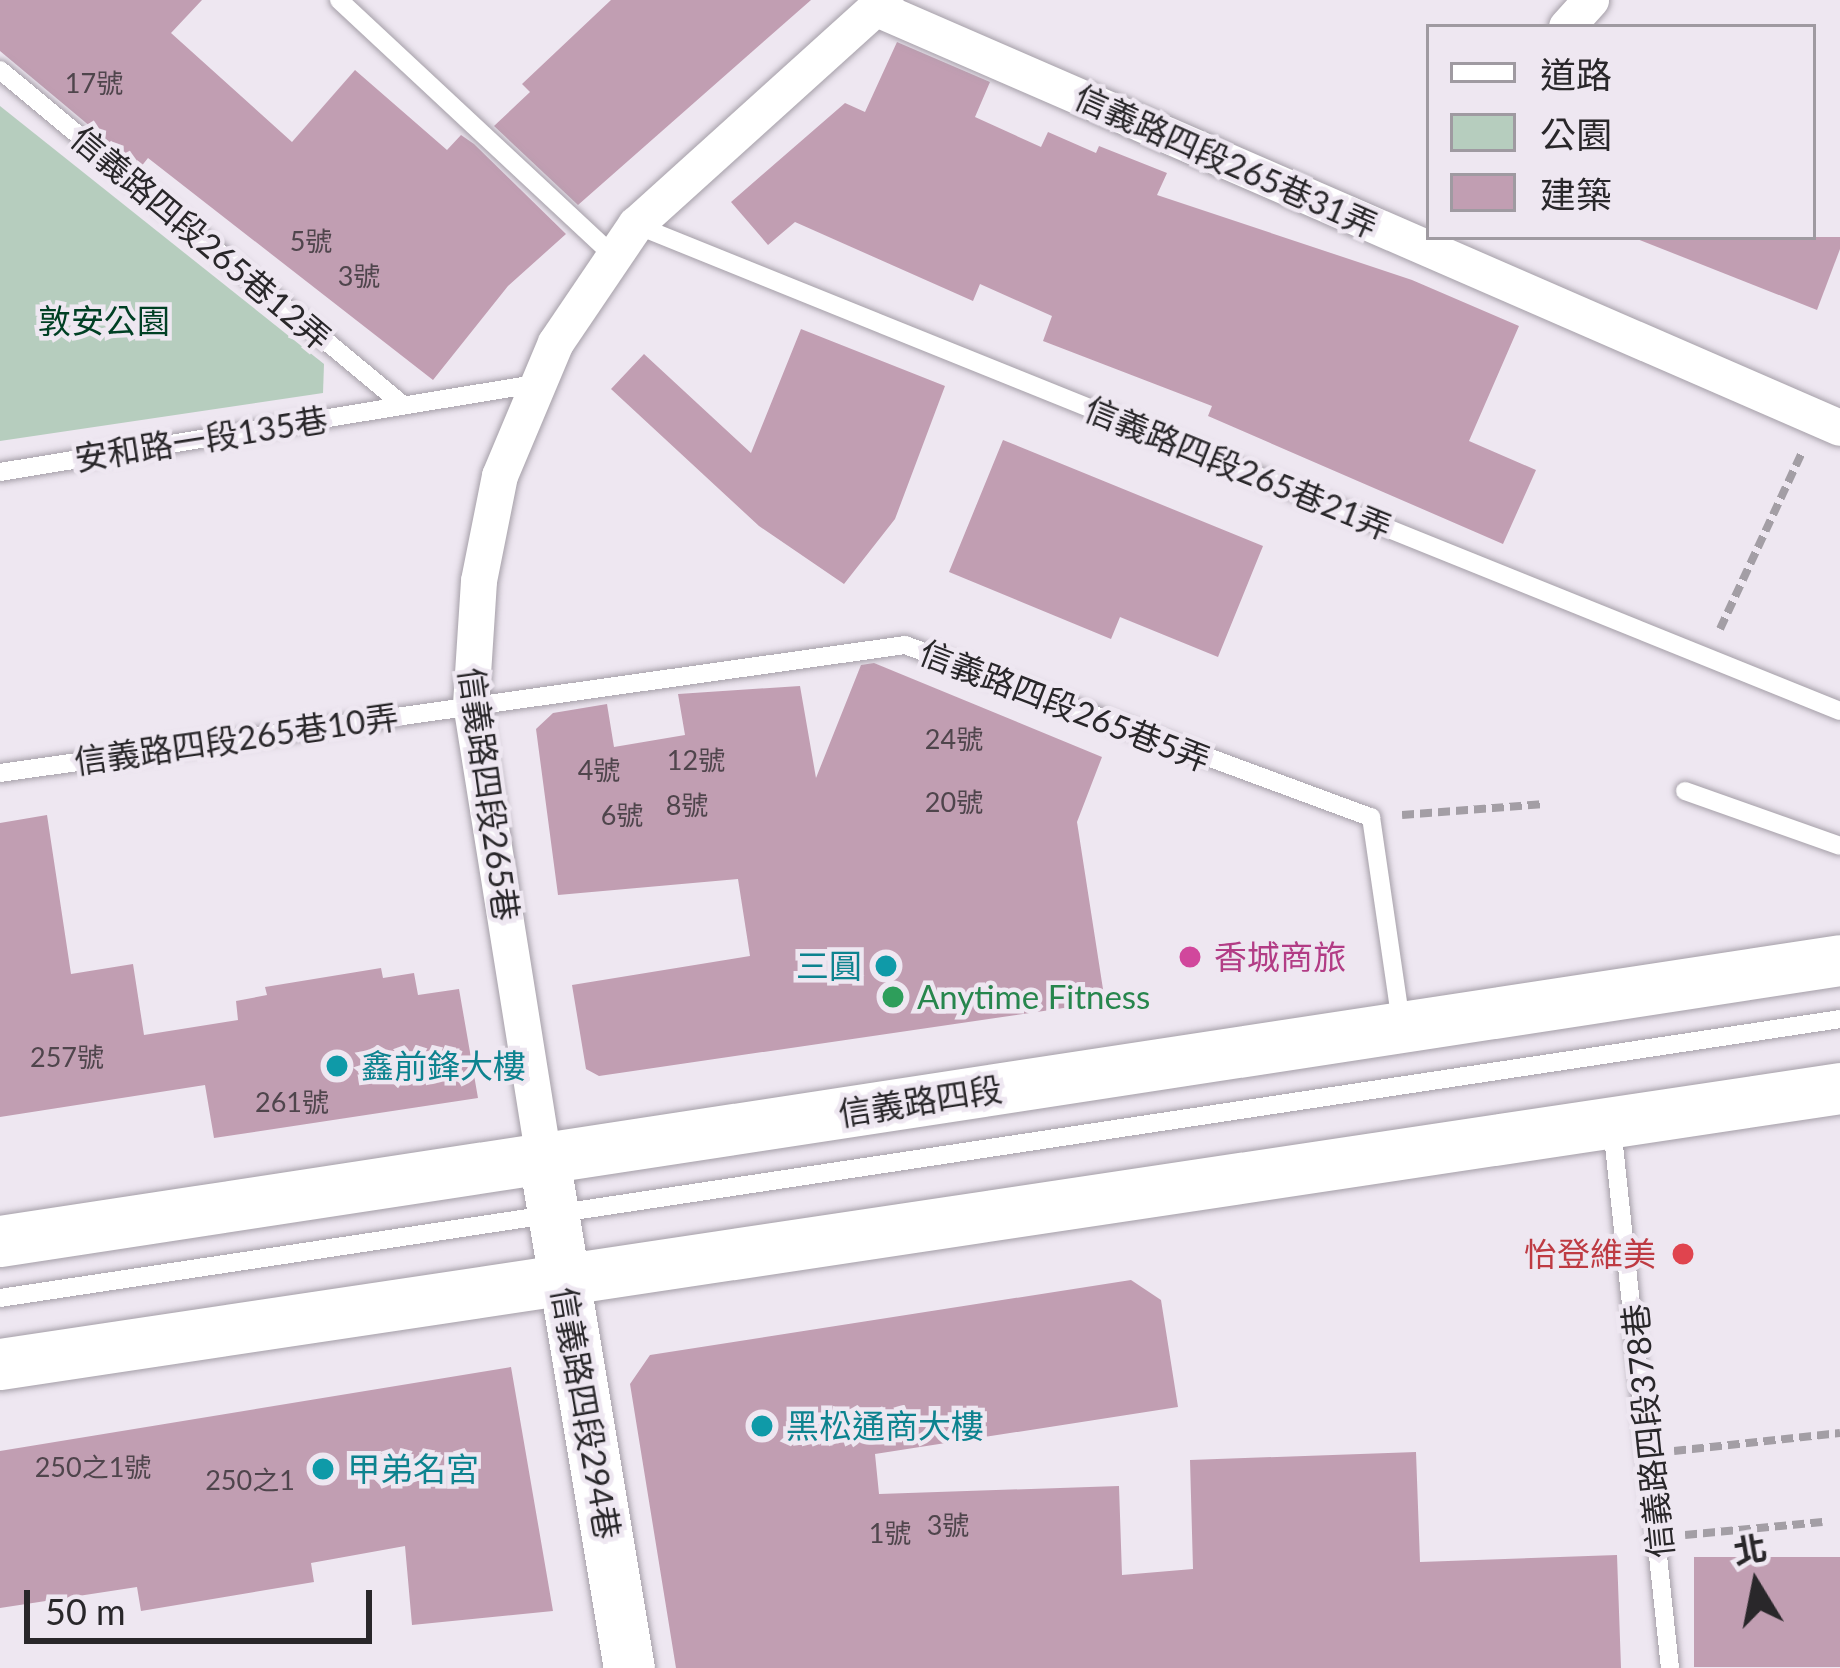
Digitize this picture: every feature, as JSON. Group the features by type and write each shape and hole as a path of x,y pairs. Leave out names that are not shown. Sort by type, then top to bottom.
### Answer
{"main road":[{"name":"信義路四段","path":"0,1241 1840,960"},
{"path":"0,1364 1840,1088"},
{"name":"信義路四段294巷","path":"544,1159 629,1668"}],"street":[{"path":"1570,24 1591,0"},
{"name":"信義路四段265巷","path":"544,1159 472,705 479,581 500,476 535,384 635,225 876,3"},
{"name":"信義路四段265巷31弄","path":"876,3 1426,232"},
{"name":"信義路四段265巷31弄","path":"1444,240 1829,423"}],"lane":[{"path":"339,0 612,255"},
{"name":"信義路四段265巷12弄","path":"0,70 403,405"},
{"name":"信義路四段265巷21弄","path":"635,225 1840,711"},
{"name":"安和路一段135巷","path":"0,472 535,384"},
{"name":"信義路四段265巷5弄","path":"472,705 905,645 1371,817"},
{"name":"信義路四段265巷10弄","path":"0,773 472,705"},
{"path":"1684,791 1840,846"},
{"path":"1371,817 1402,1027"},
{"name":"信義路四段","path":"0,1298 554,1220 1840,1019"},
{"name":"信義路四段378巷","path":"1611,1122 1653,1453 1670,1668"}],"path":[{"path":"1707,658 1829,423"},
{"path":"1371,817 1545,804"},
{"path":"1653,1453 1840,1433"},
{"path":"1659,1537 1822,1522"}],"green space":[{"name":"敦安公園","path":"0,106 324,364 323,393 0,441"}],"building":[{"path":"0,0 202,0 171,33 292,142 355,70 447,150 461,135 474,144 566,234 508,286 433,380 148,158 140,168 0,51"},
{"path":"611,0 811,0 578,205 494,126 530,92 522,84"},
{"path":"897,42 990,82 975,117 1041,147 1048,132 1096,153 1099,146 1167,173 1157,195 1412,280 1519,326 1469,441 1536,470 1503,544 1208,416 1212,406 1043,341 1052,316 980,284 973,301 795,222 768,245 731,202 845,103 865,112"},
{"path":"1840,237 1840,249 1817,310 1640,240"},
{"path":"801,329 945,386 895,519 844,584 759,526 611,389 644,354 751,453"},
{"path":"1003,440 1263,546 1218,657 1120,617 1111,639 949,572"},
{"path":"874,663 1102,757 1077,822 1105,1002 599,1076 586,1069 572,985 750,956 738,879 558,895 536,729 553,713 607,704 614,747 685,735 678,694 800,686 816,778 861,665"},
{"path":"47,815 71,974 133,964 144,1035 238,1020 236,1001 267,995 265,987 381,968 383,978 414,973 418,995 459,989 478,1098 214,1138 205,1085 0,1117 0,823"},
{"path":"1131,1280 1161,1300 1178,1407 875,1454 879,1494 1119,1486 1122,1575 1193,1569 1190,1460 1416,1452 1420,1562 1617,1555 1621,1668 676,1668 630,1384 650,1355"},
{"name":"甲弟名宮","path":"511,1367 553,1611 412,1625 405,1546 311,1563 314,1582 141,1611 137,1587 0,1608 0,1451"},
{"path":"1694,1557 1840,1557 1840,1667 1694,1667"}],"place":[{"name":"香城商旅","path":"1190,957"},
{"name":"三圓","path":"886,966"},
{"name":"Anytime Fitness","path":"893,997"},
{"name":"鑫前鋒大樓","path":"337,1066"},
{"name":"怡登維美","path":"1683,1254"},
{"name":"黑松通商大樓","path":"762,1426"},
{"name":"甲弟名宮","path":"323,1469"}]}
